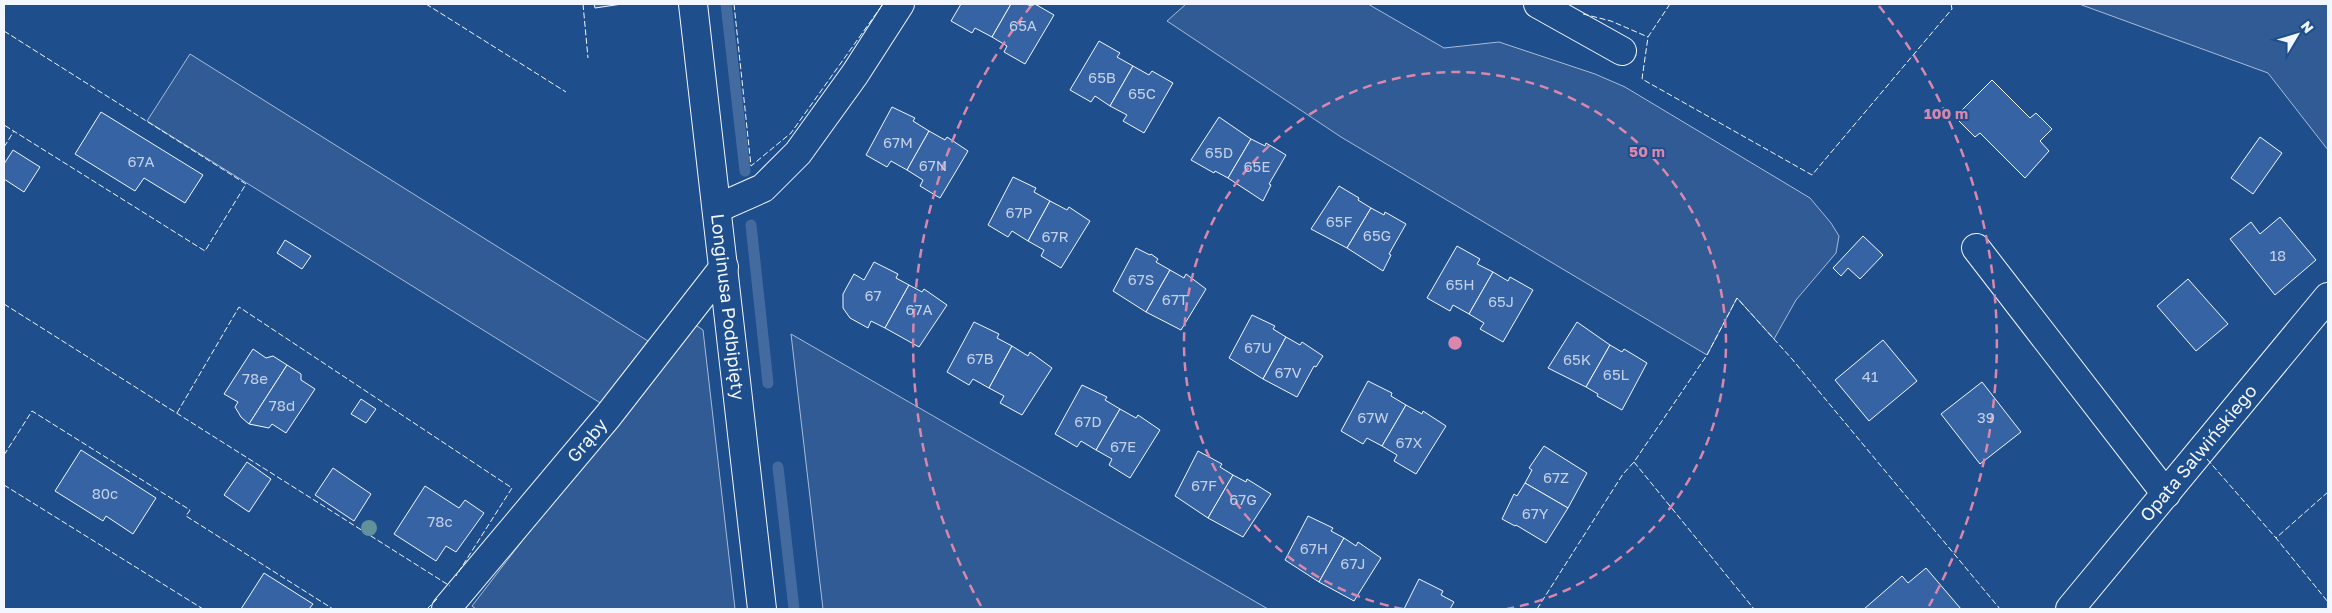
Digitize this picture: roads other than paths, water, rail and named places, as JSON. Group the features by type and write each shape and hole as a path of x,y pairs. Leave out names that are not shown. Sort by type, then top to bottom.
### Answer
{"street":[{"name":"Longinusa Podbipięty","path":"693,4 718,208 762,609"},
{"path":"718,208 763,188 798,154 855,74 900,4"},
{"path":"1538,4 1622,51"},
{"path":"1976,248 2166,494"},
{"name":"Grąby","path":"446,609 608,416 724,266"},
{"name":"Opata Salwińskiego","path":"2070,609 2328,297"}],"waterway":[{"path":"726,4 745,171"},
{"path":"751,225 768,383"},
{"path":"778,467 794,609"}]}
